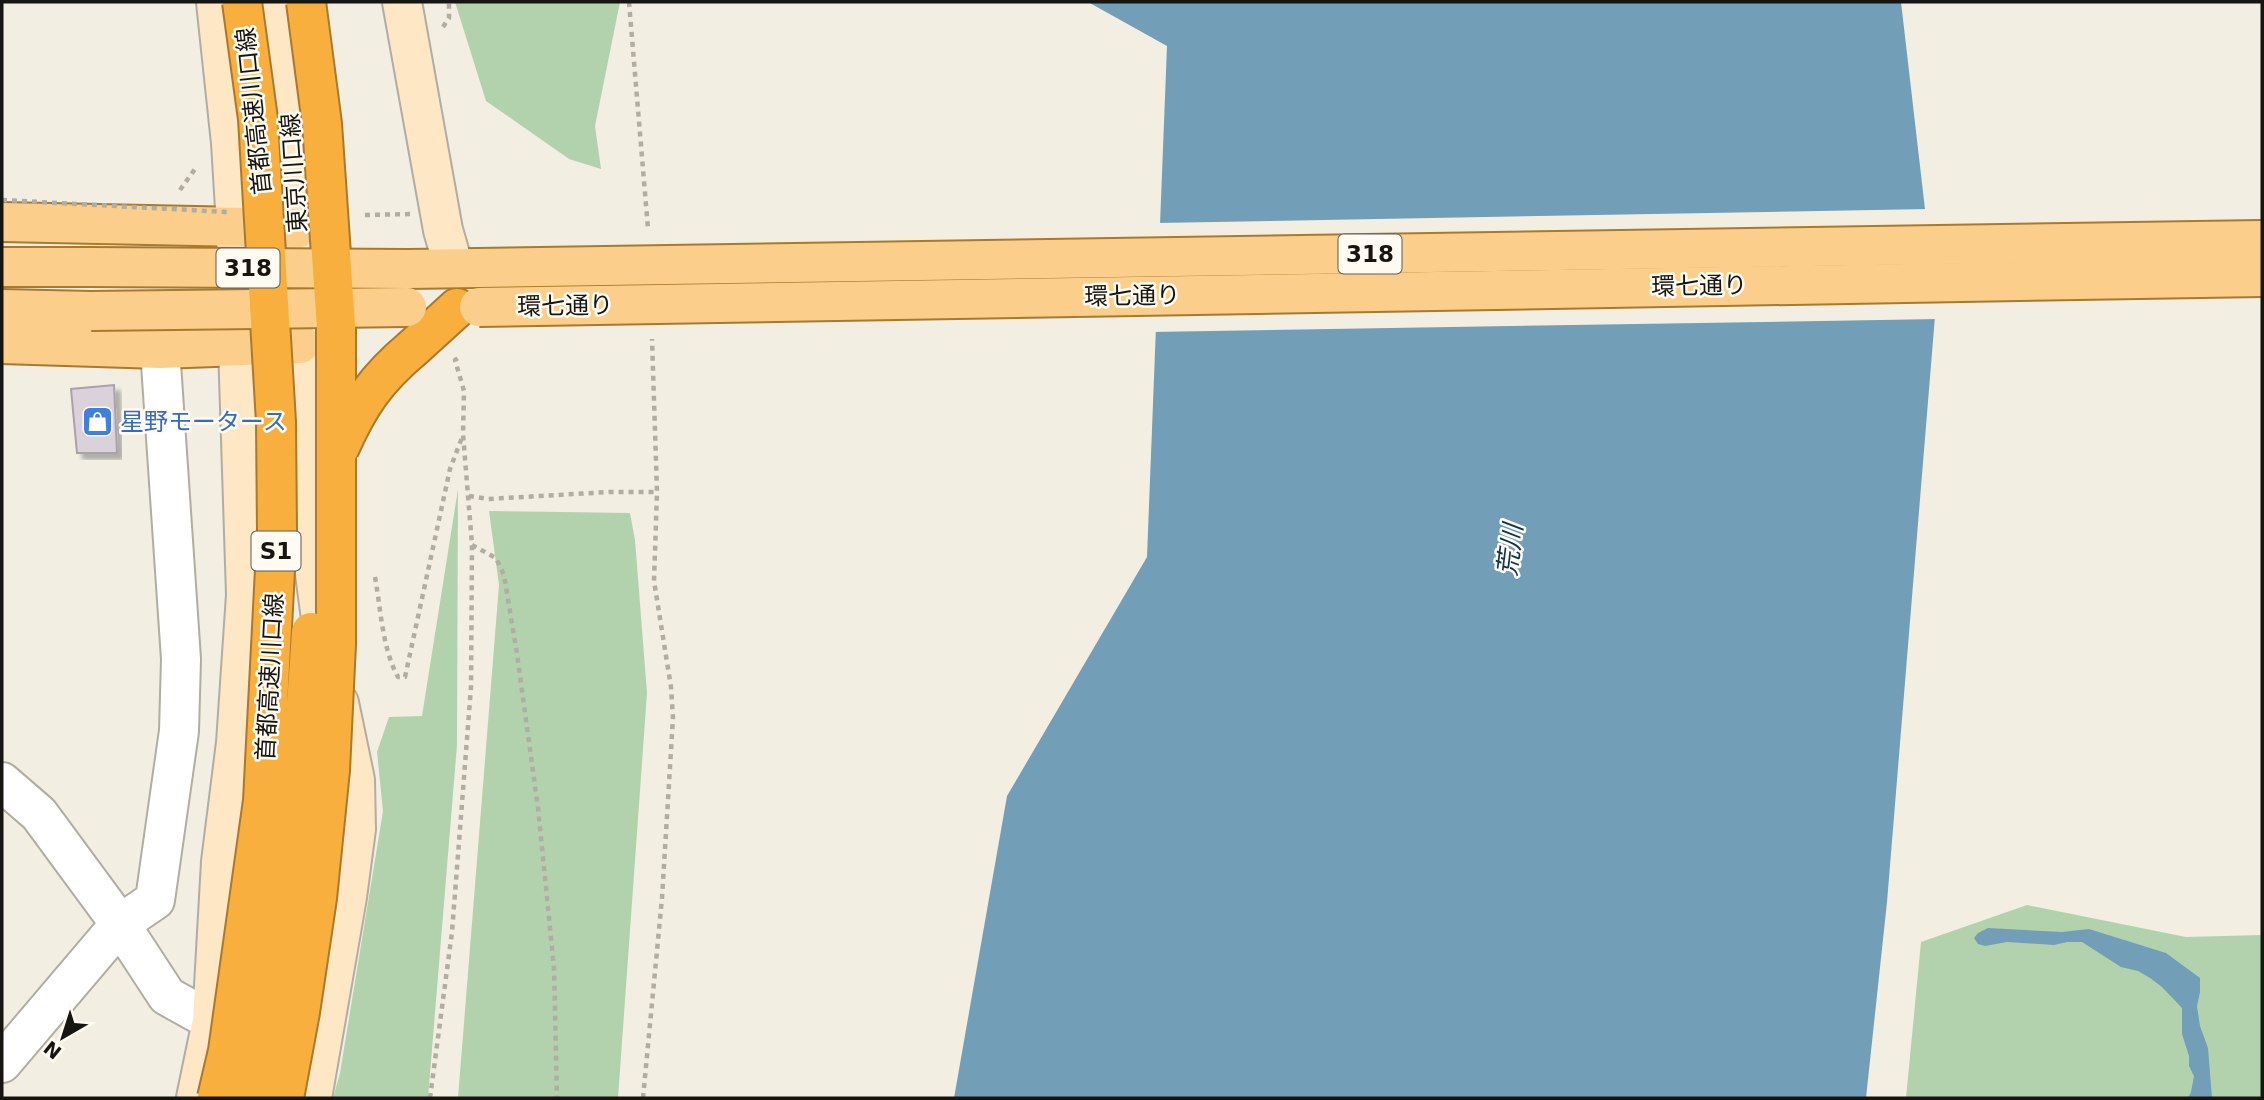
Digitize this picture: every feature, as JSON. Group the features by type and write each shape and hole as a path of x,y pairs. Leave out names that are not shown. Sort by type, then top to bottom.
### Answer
{"highway":[{"name":"首都高速川口線","path":"217,1098 230,1039 263,801 277,531 276,422 258,119 242,2"},
{"name":"S1","path":"284,1098 317,898 330,770 336,644 336,327 321,124 306,2"},
{"path":"250,1098 265,1031 288,890 307,689 318,522 327,479 348,430 372,387 392,365 468,308"},
{"path":"270,1098 286,1017 306,864 324,639"}],"main road":[{"name":"318","path":"2,222 233,219 299,228"},
{"name":"環七通り","path":"2,267 408,270 2262,240"},
{"name":"環七通り","path":"2,309 91,311 468,308 2262,277"},
{"path":"2,344 160,349 300,344"}],"street":[{"path":"196,1098 212,1021 221,862 236,743 246,595 231,143 216,2"},
{"name":"東京川口線","path":"276,2 284,52 299,228 300,344 307,514 324,639 355,780 356,829 347,897 312,1098"},
{"path":"402,2 443,230 466,268"},
{"path":"2,1063 120,924 156,900 179,731 181,659 160,349"},
{"path":"2,782 39,814 120,924 167,996 212,1021"}],"path":[{"path":"449,2 449,18"},
{"path":"629,2 648,232"},
{"path":"2,200 233,219"},
{"path":"361,215 413,214"},
{"path":"643,1098 662,898 673,718 671,687 654,581 657,492 652,336"},
{"path":"430,1098 452,932 471,687 472,545 463,435 464,391 455,360 463,354"},
{"path":"375,575 391,659 398,677 405,677 450,469 463,435"},
{"path":"469,496 488,499 657,492"},
{"path":"472,545 496,558 504,575 517,654 538,807 554,968 557,1098"}],"green space":[{"path":"455,2 620,2 595,126 601,169 569,159 486,101"},
{"path":"458,489 457,745 428,1098 333,1098 340,1073 383,811 377,752 389,717 422,716"},
{"path":"489,511 630,513 635,540 647,693 618,1098 458,1098 499,585"},
{"path":"2027,905 2186,937 2262,935 2262,1098 1906,1098 1921,942"}],"water":[{"name":"荒川","path":"1088,2 1901,2 1936,304 1887,902 1866,1098 954,1098 1007,796 1147,557 1167,46"},
{"path":"1988,928 2062,932 2089,929 2166,953 2200,978 2197,1006 2200,1026 2208,1048 2212,1098 2188,1098 2194,1076 2182,1034 2182,1008 2162,987 2138,971 2121,967 2082,942 2054,945 2007,942 1985,946 1978,944 1974,938"}],"pier":[{"path":"1929,209 1940,303 1939,319 1152,332 1157,223"}],"building":[{"path":"114,385 117,453 77,453 71,389"}],"place":[{"name":"星野モータース","path":"97,422"}]}
